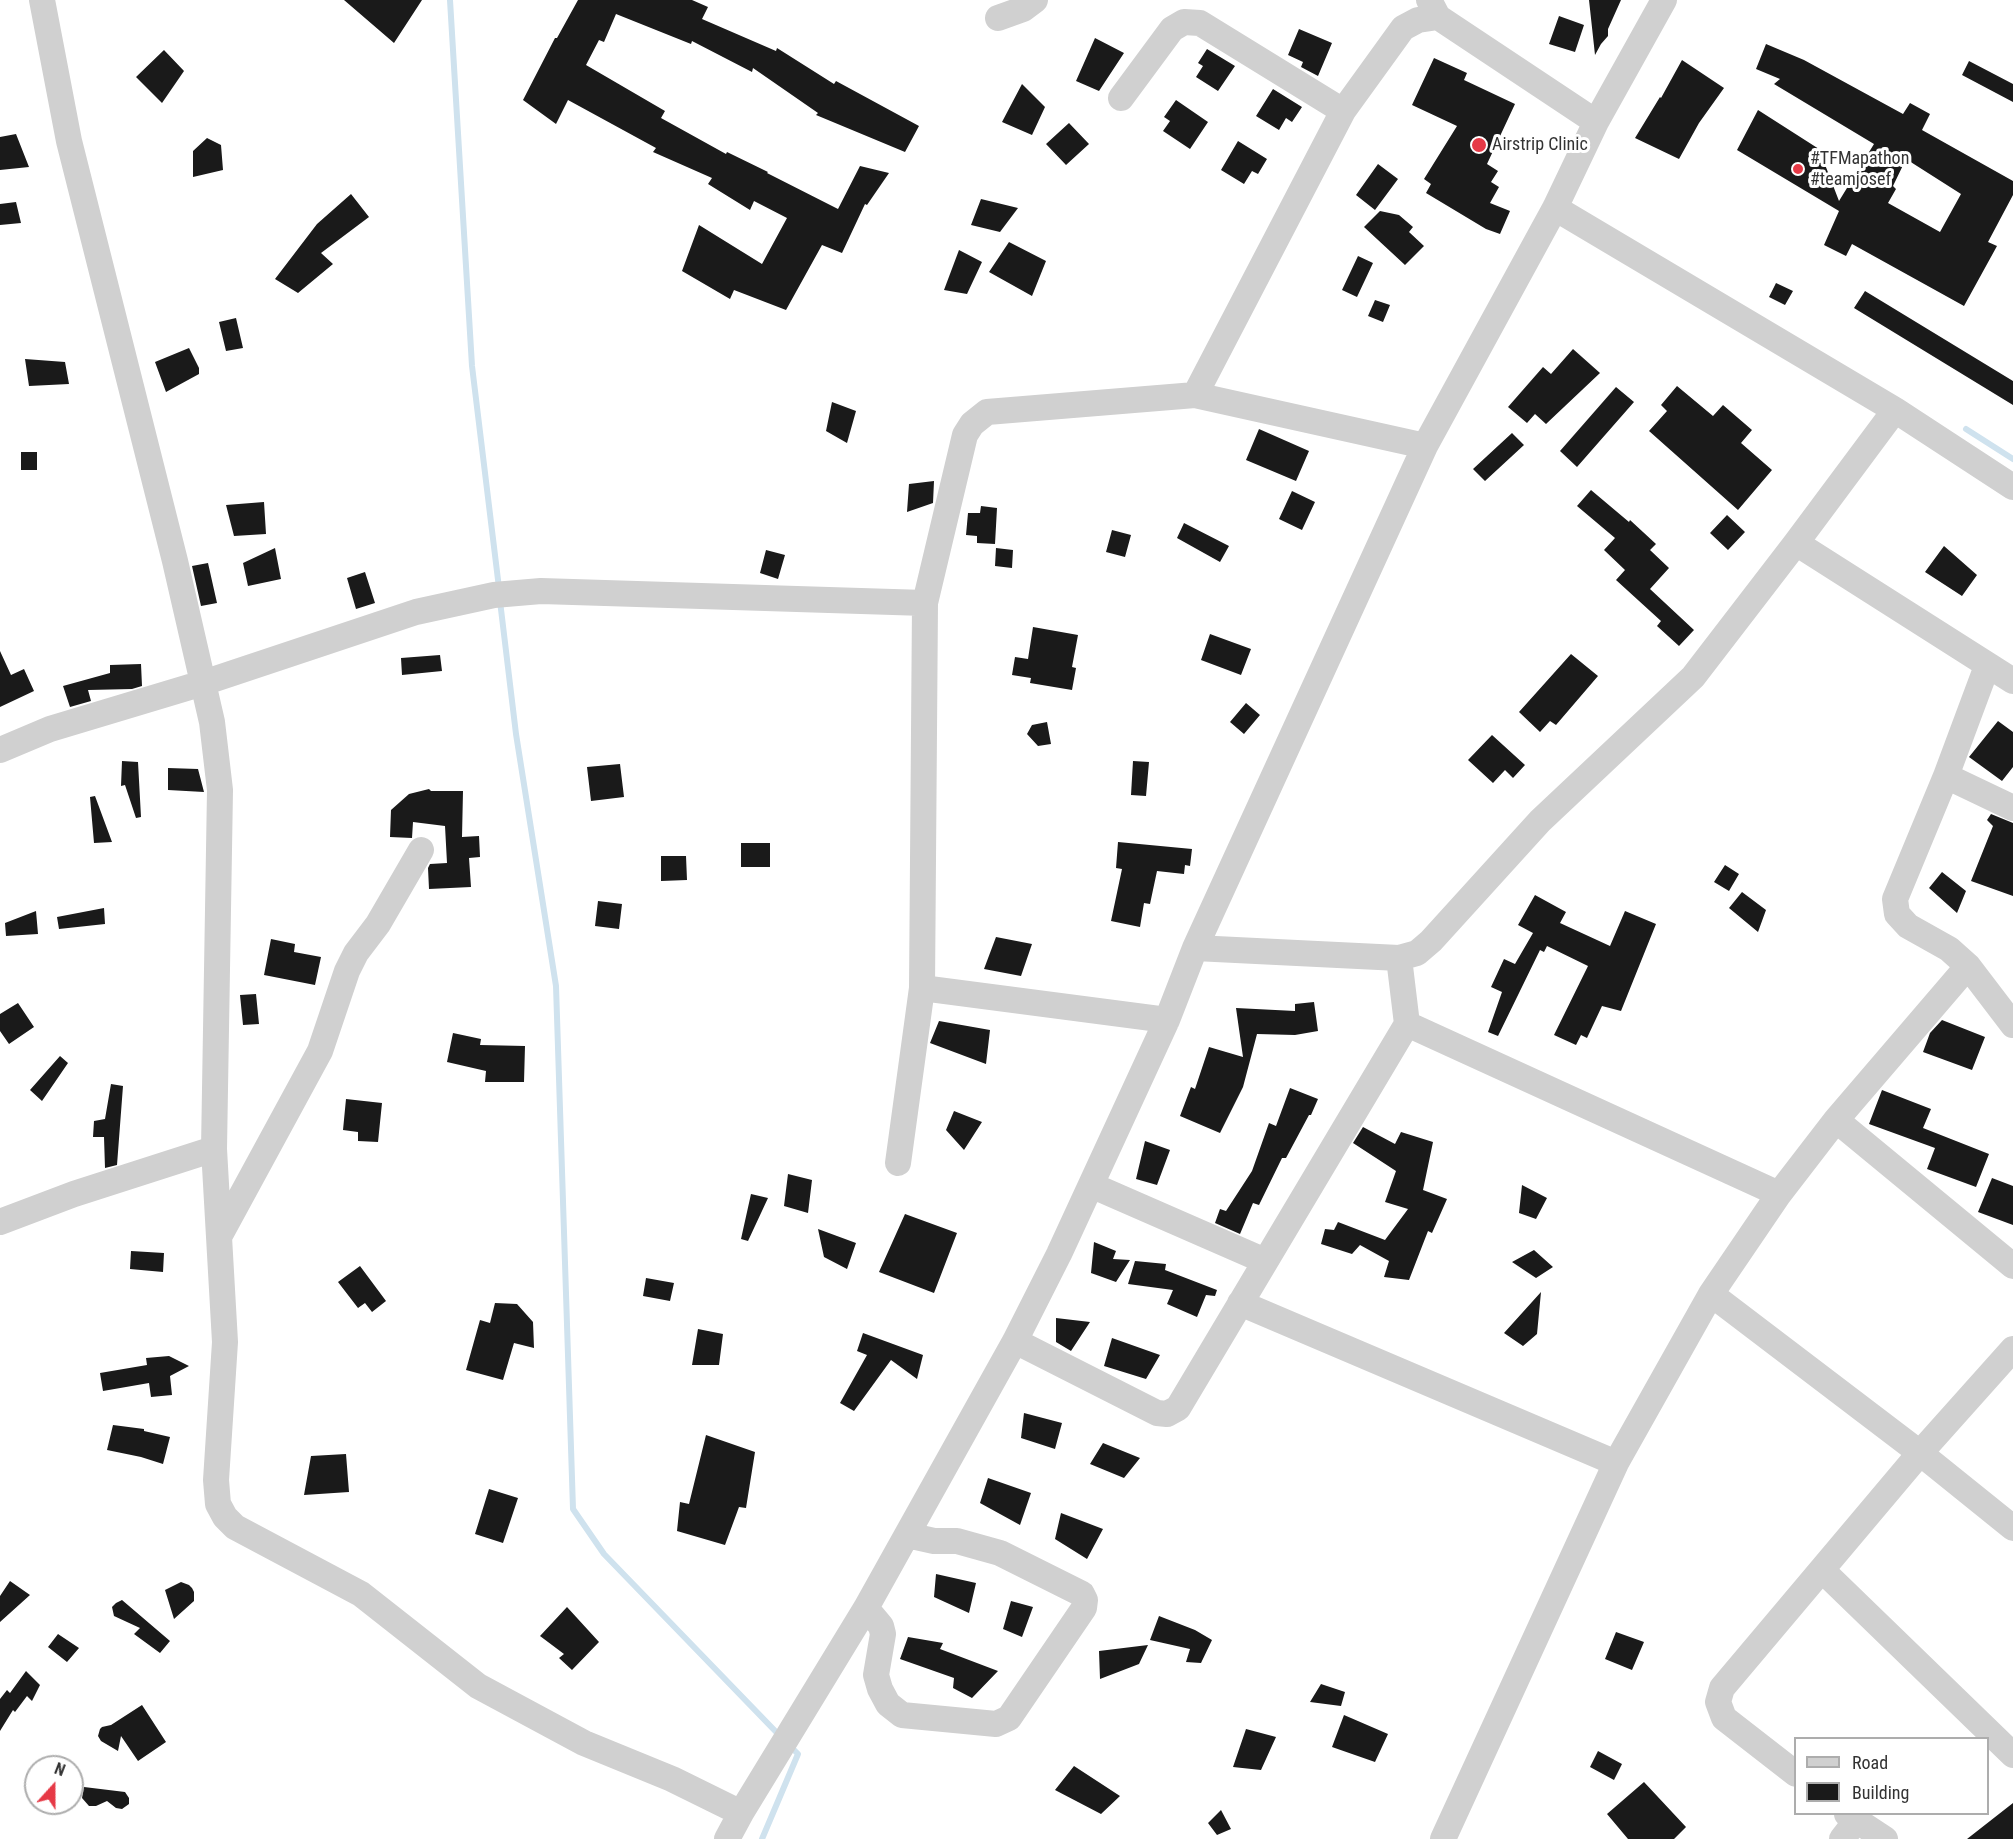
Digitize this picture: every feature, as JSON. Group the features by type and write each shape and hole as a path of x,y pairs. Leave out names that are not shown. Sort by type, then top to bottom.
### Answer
{"street":[{"path":"998,18 1023,9 1035,0"},
{"path":"727,1839 866,1608 1015,1341 1091,1185 1167,1020 1195,948 1425,446 1555,208 1596,122 1664,0"},
{"path":"37,2 69,141 175,561 212,722 220,790 214,1149 225,1342 216,1489 218,1504 225,1517 235,1527 361,1594 478,1686 584,1743 672,1779 741,1813"},
{"path":"1195,395 1343,111 1403,28 1433,8 1596,122"},
{"path":"1121,98 1172,29 1184,22 1200,22 1343,111"},
{"path":"1555,208 1894,410 2013,487"},
{"path":"898,1162 922,988 925,603 964,435 972,424 987,412 1195,395 1425,446"},
{"path":"1195,948 1399,958 1417,953 1431,941 1540,821 1693,677 1894,410"},
{"path":"1796,543 2013,681"},
{"path":"0,750 50,729 203,683 416,612 494,595 541,591 925,603"},
{"path":"1987,666 1946,776 1895,899 1897,914 1908,926 1949,949 1968,966 2012,1022"},
{"path":"1946,776 2013,808"},
{"path":"219,1235 320,1051 347,971 356,953 378,924 421,849"},
{"path":"1015,1341 1157,1413 1167,1414 1178,1407 1407,1024 1399,958"},
{"path":"1443,1839 1616,1463 1711,1294 1779,1194 1836,1120 1968,966"},
{"path":"922,988 1167,1020"},
{"path":"1407,1024 1779,1194"},
{"path":"1836,1120 2013,1266"},
{"path":"0,1222 74,1194 214,1149"},
{"path":"1091,1185 1265,1261"},
{"path":"1711,1294 1920,1453 2013,1528"},
{"path":"1240,1303 1616,1463"},
{"path":"1794,1772 1724,1718 1718,1702 1722,1688 1920,1453 2013,1349"},
{"path":"866,1608 881,1626 883,1634 876,1675 888,1704 902,1715 996,1724 1010,1719 1084,1608 1085,1600 1082,1594 1000,1553 957,1541 934,1541 907,1535"},
{"path":"1822,1570 2013,1755"},
{"path":"1848,1824 1885,1839"}],"building":[{"path":"344,0 422,0 394,43"},
{"path":"578,0 692,0 708,7 702,19 776,51 777,48 834,84 836,81 919,126 905,152 816,115 818,113 753,68 752,72 692,41 691,44 616,14 604,42 599,40 586,65 665,111 661,118 726,154 727,152 768,172 838,209 860,166 889,173 867,205 865,204 842,253 822,245 786,310 734,290 730,299 682,271 699,225 762,264 787,218 754,201 750,210 708,184 712,178 653,152 656,148 568,100 556,124 523,100 555,38"},
{"path":"1589,0 1621,0 1608,29 1608,36 1595,55"},
{"path":"1559,16 1584,25 1575,52 1549,44"},
{"path":"1299,29 1332,43 1318,76 1301,67 1303,62 1288,55"},
{"path":"1095,38 1124,53 1099,91 1076,81"},
{"path":"1766,44 1804,60 1903,114 1910,103 1930,114 1922,130 2013,181 2013,195 1988,242 1997,246 1964,306 1852,244 1846,256 1824,245 1839,211 1737,150 1758,110 1819,149 1839,201 1874,144 1774,84 1780,79 1756,69","holes":["1906,159 1961,194 1940,232 1888,203 1896,189 1893,186"]},
{"path":"1207,49 1235,66 1218,91 1196,77 1203,66 1198,63"},
{"path":"164,50 184,71 162,103 136,77"},
{"path":"1434,58 1467,73 1464,80 1515,104 1487,164 1498,171 1491,182 1499,187 1490,203 1510,211 1500,234 1486,229 1426,193 1431,184 1424,179 1457,126 1412,105"},
{"path":"1682,60 1724,88 1699,123 1679,159 1635,138"},
{"path":"1969,61 2013,84 2013,102 1962,75"},
{"path":"1022,84 1045,107 1032,135 1002,122"},
{"path":"1273,89 1302,107 1292,122 1286,118 1279,130 1256,116"},
{"path":"1176,100 1208,122 1190,149 1163,131 1170,121 1164,117"},
{"path":"1069,123 1089,144 1066,165 1046,144"},
{"path":"16,134 29,167 0,170 0,137"},
{"path":"207,138 221,145 223,170 193,177 193,151"},
{"path":"1238,141 1267,159 1258,174 1252,171 1244,184 1221,170"},
{"path":"1378,164 1398,179 1375,210 1356,195"},
{"path":"351,194 369,217 321,253 333,264 298,293 275,279 317,224"},
{"path":"981,199 1018,208 1000,232 971,225"},
{"path":"16,202 21,223 0,225 0,204"},
{"path":"1380,211 1399,215 1413,227 1409,232 1424,246 1405,265 1364,227"},
{"path":"1009,242 1046,261 1032,296 989,272"},
{"path":"959,250 982,262 967,294 944,290"},
{"path":"1358,256 1373,263 1357,297 1342,290"},
{"path":"1776,283 1793,291 1785,305 1769,297"},
{"path":"1865,291 2013,381 2013,405 1854,308"},
{"path":"1375,300 1390,305 1383,322 1368,316"},
{"path":"236,318 243,348 226,351 219,322"},
{"path":"189,348 199,368 199,374 166,392 155,362"},
{"path":"1573,349 1600,373 1546,424 1535,414 1527,423 1508,407 1543,367 1551,374"},
{"path":"25,359 65,362 69,384 29,386"},
{"path":"1677,386 1713,416 1723,405 1752,430 1741,443 1772,470 1738,510 1649,431 1667,411 1661,405"},
{"path":"1616,387 1634,402 1577,467 1560,451"},
{"path":"832,402 856,411 847,443 826,431"},
{"path":"1259,429 1309,451 1296,481 1246,460"},
{"path":"1512,433 1524,445 1485,481 1473,469"},
{"path":"21,452 37,452 37,470 21,470"},
{"path":"934,481 933,503 907,512 909,484"},
{"path":"1591,490 1629,522 1630,520 1656,544 1650,550 1669,568 1650,589 1694,630 1679,646 1657,626 1661,621 1616,580 1625,570 1604,550 1615,538 1577,506"},
{"path":"1292,491 1315,502 1302,530 1279,519"},
{"path":"264,502 266,534 234,536 226,505"},
{"path":"981,506 997,508 995,544 977,543 977,536 966,535 968,513 980,513"},
{"path":"1727,515 1745,532 1728,550 1710,533"},
{"path":"1184,523 1229,546 1220,562 1177,538"},
{"path":"1112,530 1131,535 1125,557 1106,552"},
{"path":"1944,546 1977,575 1962,596 1925,572"},
{"path":"275,548 281,579 248,586 243,563"},
{"path":"996,548 1013,550 1012,568 995,566"},
{"path":"766,550 785,555 778,579 760,573"},
{"path":"208,563 217,603 201,606 192,566"},
{"path":"365,572 375,603 356,609 347,578"},
{"path":"1033,627 1078,635 1072,667 1076,668 1072,690 1030,683 1031,678 1012,675 1015,657 1028,659"},
{"path":"1210,634 1251,649 1241,675 1201,660"},
{"path":"0,651 11,675 24,669 34,691 0,707"},
{"path":"1571,654 1598,676 1556,725 1550,721 1540,732 1519,712"},
{"path":"440,655 442,671 402,675 401,658"},
{"path":"141,664 142,686 132,689 88,690 91,701 70,707 63,686 110,673 110,665"},
{"path":"1246,703 1260,715 1244,734 1230,722"},
{"path":"1998,721 2013,732 2013,767 2002,781 1969,757"},
{"path":"1047,722 1051,744 1038,746 1027,734 1032,725"},
{"path":"1492,735 1525,765 1513,778 1505,770 1493,783 1468,760"},
{"path":"122,761 138,762 141,817 136,818 125,785 121,786"},
{"path":"1133,761 1149,762 1146,796 1131,795"},
{"path":"620,764 624,797 591,801 587,767"},
{"path":"168,768 198,769 204,792 168,790"},
{"path":"429,789 431,791 463,791 462,837 479,836 480,857 469,858 471,887 429,889 428,868 430,864 447,863 445,826 413,822 412,838 390,837 391,810 409,794"},
{"path":"95,796 112,842 94,843 90,797"},
{"path":"1991,814 2013,823 2013,896 1971,881 1993,826 1987,820"},
{"path":"1118,842 1192,849 1190,866 1185,865 1184,874 1157,871 1150,904 1144,903 1140,927 1111,921 1122,869 1116,868"},
{"path":"741,843 770,843 770,867 741,867"},
{"path":"661,856 686,856 687,880 661,881"},
{"path":"1725,865 1739,874 1729,891 1714,882"},
{"path":"1942,872 1966,891 1957,913 1929,888"},
{"path":"1742,892 1766,910 1758,932 1729,908"},
{"path":"1535,895 1566,912 1560,923 1610,946 1625,911 1656,924 1621,1011 1602,1006 1587,1038 1581,1035 1576,1045 1554,1035 1588,966 1547,946 1544,952 1540,950 1498,1036 1488,1032 1502,992 1491,987 1504,959 1515,964 1533,933 1518,925"},
{"path":"598,901 622,904 619,929 595,926"},
{"path":"104,908 105,924 59,929 57,917"},
{"path":"36,911 38,934 6,936 5,923"},
{"path":"996,937 1032,944 1021,976 984,969"},
{"path":"271,939 295,944 294,952 321,957 315,985 264,975"},
{"path":"256,994 259,1024 243,1025 240,995"},
{"path":"1314,1002 1318,1031 1295,1035 1257,1034 1243,1087 1220,1133 1180,1116 1191,1087 1195,1089 1209,1047 1243,1057 1236,1008 1295,1011 1295,1004"},
{"path":"18,1003 34,1027 9,1044 0,1031 0,1014"},
{"path":"1942,1020 1985,1037 1972,1070 1923,1052 1930,1033"},
{"path":"939,1021 990,1030 986,1064 930,1043"},
{"path":"453,1033 481,1039 480,1045 525,1046 524,1082 485,1082 486,1071 447,1062"},
{"path":"60,1056 68,1063 42,1101 30,1090"},
{"path":"111,1084 123,1086 117,1165 105,1168 104,1137 93,1137 94,1121 105,1119"},
{"path":"1290,1088 1318,1099 1311,1115 1286,1158 1282,1158 1259,1205 1253,1203 1240,1234 1215,1223 1220,1209 1226,1211 1252,1171 1269,1123 1276,1126"},
{"path":"1882,1090 1931,1109 1923,1128 1989,1154 1976,1187 1927,1169 1935,1148 1869,1124"},
{"path":"346,1099 382,1103 378,1142 358,1141 358,1132 343,1130"},
{"path":"954,1111 982,1122 964,1150 946,1130"},
{"path":"1363,1127 1395,1144 1401,1132 1433,1142 1423,1190 1447,1199 1432,1233 1428,1231 1409,1280 1384,1277 1389,1261 1360,1245 1352,1254 1321,1244 1325,1229 1334,1230 1338,1222 1385,1240 1408,1209 1385,1202 1396,1171 1353,1143"},
{"path":"1145,1141 1170,1150 1157,1185 1136,1179"},
{"path":"788,1174 812,1180 808,1213 784,1206"},
{"path":"1992,1178 2013,1186 2013,1225 1978,1212"},
{"path":"1522,1185 1547,1198 1536,1219 1519,1213"},
{"path":"751,1194 768,1198 748,1241 741,1239"},
{"path":"905,1214 957,1233 934,1293 879,1272"},
{"path":"818,1229 856,1243 847,1269 824,1257"},
{"path":"1094,1242 1116,1251 1113,1259 1130,1260 1116,1282 1091,1273"},
{"path":"1534,1250 1553,1267 1536,1278 1512,1262"},
{"path":"131,1251 164,1253 163,1272 130,1269"},
{"path":"1135,1261 1166,1264 1165,1270 1217,1290 1215,1296 1206,1295 1197,1317 1167,1304 1173,1290 1128,1284"},
{"path":"360,1266 386,1301 372,1312 365,1303 358,1308 338,1282"},
{"path":"646,1278 674,1283 670,1301 643,1296"},
{"path":"1541,1292 1537,1334 1523,1346 1504,1333"},
{"path":"495,1303 517,1304 533,1322 534,1348 514,1343 503,1380 466,1370 480,1320 490,1323"},
{"path":"1056,1318 1090,1322 1071,1351 1056,1342"},
{"path":"698,1329 723,1334 719,1365 692,1365"},
{"path":"863,1333 923,1355 917,1379 891,1360 854,1411 840,1403 867,1355 857,1351"},
{"path":"1112,1338 1160,1355 1146,1379 1104,1366"},
{"path":"169,1356 189,1366 170,1376 172,1395 151,1397 149,1383 103,1391 100,1373 147,1365 146,1358"},
{"path":"1024,1413 1062,1423 1055,1449 1021,1438"},
{"path":"113,1425 144,1429 144,1431 170,1437 163,1464 107,1450"},
{"path":"706,1435 755,1452 746,1508 739,1507 725,1545 677,1531 680,1502 689,1504"},
{"path":"1103,1443 1140,1458 1124,1478 1090,1464"},
{"path":"346,1454 349,1492 304,1495 311,1456"},
{"path":"988,1478 1031,1493 1020,1525 980,1503"},
{"path":"489,1489 518,1498 503,1543 475,1534"},
{"path":"1061,1513 1103,1529 1087,1559 1055,1539"},
{"path":"936,1574 976,1583 969,1613 934,1597"},
{"path":"10,1581 30,1595 0,1622 0,1596"},
{"path":"181,1582 192,1588 194,1601 174,1619 165,1590"},
{"path":"122,1600 170,1641 160,1653 134,1634 140,1628 114,1616 112,1607"},
{"path":"1011,1601 1033,1607 1022,1637 1003,1629"},
{"path":"567,1607 599,1642 572,1670 559,1658 564,1654 540,1636"},
{"path":"1159,1616 1195,1630 1212,1640 1201,1663 1186,1662 1190,1649 1150,1640"},
{"path":"1616,1632 1644,1642 1632,1670 1605,1659"},
{"path":"58,1634 79,1648 67,1662 48,1647"},
{"path":"908,1637 943,1643 940,1649 998,1671 972,1698 953,1688 954,1678 900,1659"},
{"path":"1148,1645 1139,1664 1100,1679 1099,1651"},
{"path":"26,1671 40,1685 32,1701 27,1696 15,1712 13,1710 0,1731 0,1699 7,1690 10,1693"},
{"path":"1321,1684 1345,1692 1341,1706 1310,1702"},
{"path":"142,1705 166,1742 138,1761 121,1736 118,1751 101,1741 98,1736 102,1727 111,1725"},
{"path":"1344,1715 1388,1734 1375,1762 1332,1747"},
{"path":"1246,1729 1276,1737 1261,1770 1233,1767"},
{"path":"1598,1751 1622,1764 1614,1780 1590,1767"},
{"path":"1074,1766 1120,1796 1101,1814 1055,1790"},
{"path":"1644,1782 1686,1827 1674,1839 1628,1839 1607,1814"},
{"path":"84,1787 125,1792 129,1798 129,1804 122,1809 116,1808 107,1801 96,1806 89,1806 84,1800"},
{"path":"2013,1803 2013,1839 1967,1839"},
{"path":"1221,1810 1231,1829 1217,1835 1208,1823"}],"waterway":[{"path":"450,0 472,366 499,588"},
{"path":"1966,429 2013,459"},
{"path":"500,601 516,734 556,986 573,1509 604,1554 780,1736"},
{"path":"762,1839 798,1754 789,1745"}],"place":[{"name":"Airstrip Clinic","path":"1479,145"},
{"name":"#TFMapathon #teamjosef","path":"1798,169"}]}
